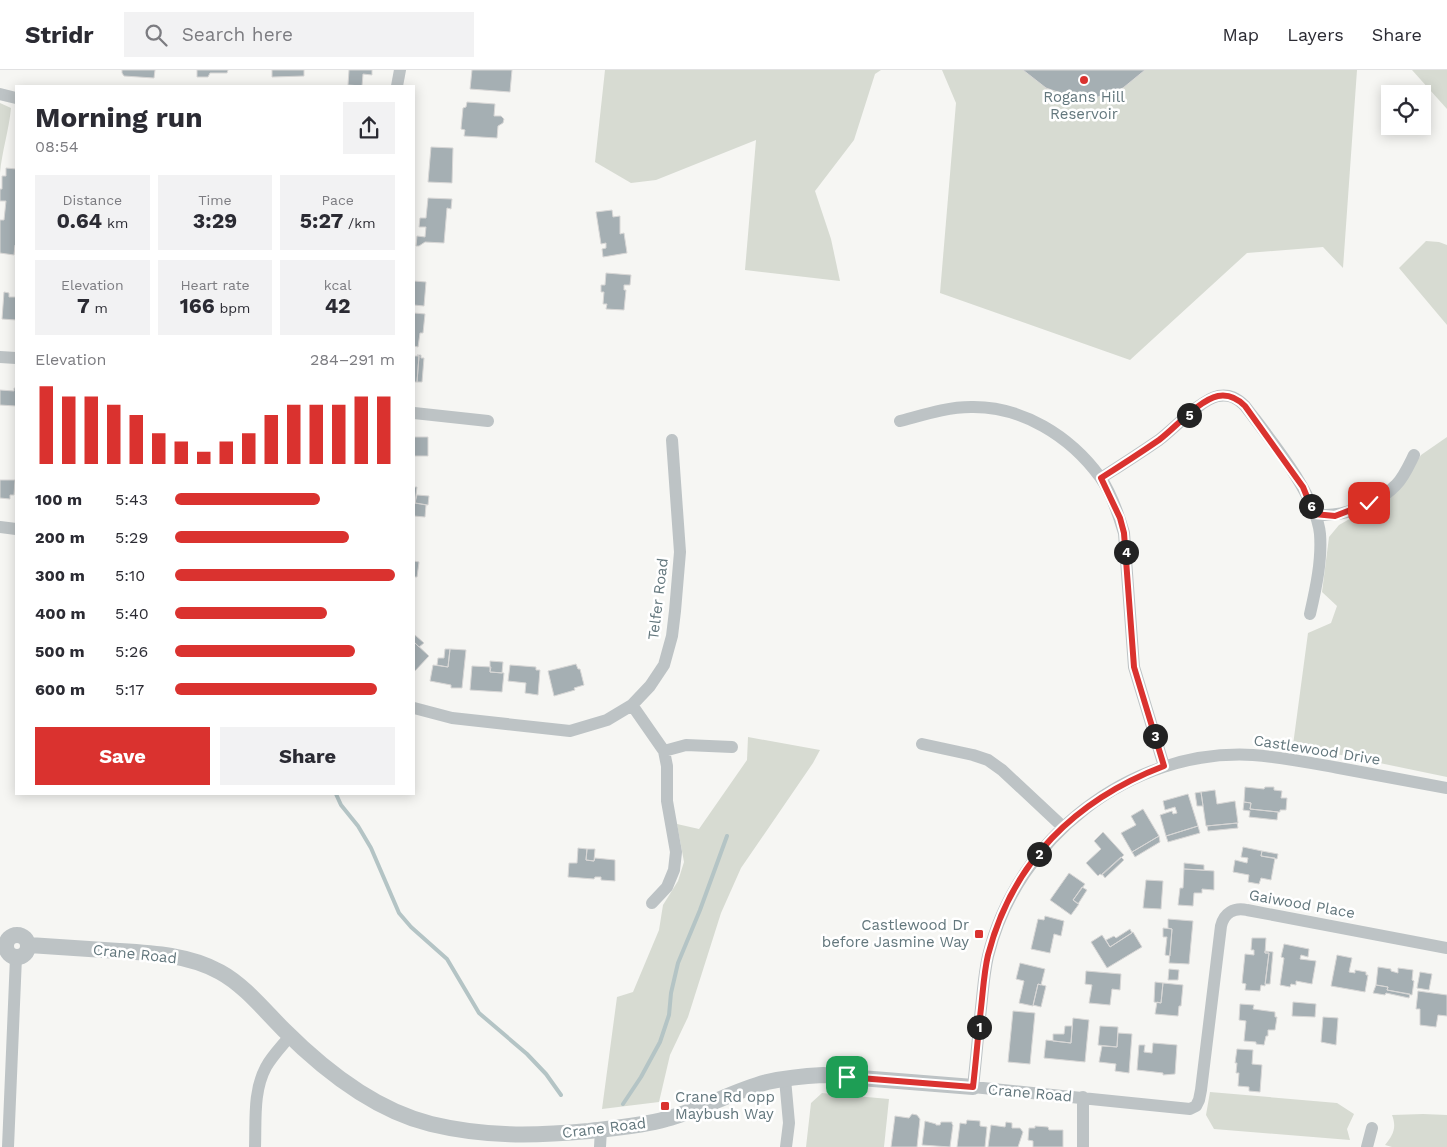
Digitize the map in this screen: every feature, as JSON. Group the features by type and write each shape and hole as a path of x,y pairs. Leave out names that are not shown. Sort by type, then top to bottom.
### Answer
{"street":[{"path":"397,85 400,70"},
{"path":"0,94 15,98"},
{"path":"0,357 15,358"},
{"path":"1101,478 1161,439 1206,401 1216,396 1235,397 1245,406 1303,487 1320,531 1315,592 1310,614"},
{"path":"900,421 945,410 970,407 992,408 1015,413 1039,423 1058,435 1077,450 1101,478 1120,518 1124,533 1134,667 1164,766"},
{"path":"415,413 488,421"},
{"name":"Telfer Road","path":"415,708 452,718 570,731 607,720 632,705 650,686 664,665 672,636 680,552 672,440"},
{"path":"1314,514 1335,516 1378,499 1397,484 1414,455"},
{"path":"0,527 15,528"},
{"path":"632,705 664,751 667,766 667,801 676,852 674,870 667,887 652,903"},
{"path":"922,744 988,760 1002,770 1063,827"},
{"path":"664,751 686,745 732,747"},
{"name":"Castlewood Drive","path":"973,1087 988,956 997,925 1025,872 1045,846 1082,810 1107,792 1135,777 1164,766 1224,755 1253,755 1304,762 1447,788"},
{"name":"Gaiwood Place","path":"1196,1106 1201,1090 1222,920 1230,912 1235,909 1247,910 1447,948"},
{"name":"Crane Road","path":"8,948 12,936 18,935 26,939 29,945 140,952 173,956 197,962 220,972 241,988 324,1066 376,1102 413,1119 430,1124 479,1132 516,1135 601,1130 664,1120 699,1109 766,1082 823,1075 1190,1108 1196,1106"},
{"path":"8,948 5,1117 8,1147"},
{"path":"255,1147 257,1098 260,1079 267,1065 290,1036"},
{"path":"785,1079 789,1123 786,1147"},
{"path":"1083,1097 1083,1147"},
{"path":"1367,1147 1372,1128"},
{"path":"600,1147 601,1130"}],"shaded area":[{"path":"605,70 881,70 875,74 854,140 815,191 831,239 840,281 745,270 756,140 656,180 631,183 595,162"},
{"path":"942,70 1357,70 1343,268 1323,247 1247,253 1130,360 940,293 956,103"},
{"path":"1412,70 1447,70 1447,109 1431,91 1431,85 1425,85"},
{"path":"0,103 11,108 0,173"},
{"path":"1426,241 1447,245 1447,325 1399,268"},
{"path":"1447,437 1447,777 1293,745 1308,633 1331,623 1337,606 1322,592 1329,537 1339,525 1397,492 1421,455"},
{"path":"748,737 820,750 741,868 721,913 688,1017 670,1055 659,1102 602,1109 617,997 633,992 659,930 663,905 678,881 684,862 677,824 699,829 747,760"},
{"path":"1210,1092 1337,1103 1354,1114 1347,1129 1350,1140 1214,1129 1206,1115"},
{"path":"822,1093 889,1099 884,1147 806,1147 811,1103"},
{"path":"1392,1115 1447,1115 1447,1147 1392,1147 1385,1145 1393,1131"}],"building":[{"path":"122,70 155,70 154,78 124,76"},
{"path":"197,70 228,70 227,73 210,73 208,77 197,77"},
{"path":"272,70 304,70 304,76 272,77"},
{"path":"349,70 372,70 372,75 363,74 362,85 348,85"},
{"path":"472,70 512,70 510,92 470,89"},
{"name":"Rogans Hill Reservoir","path":"1023,70 1145,70 1123,88 1098,97 1072,97 1046,88"},
{"path":"467,102 495,104 494,116 501,116 504,119 503,123 498,126 497,138 464,136 465,130 461,129 463,108 466,107"},
{"path":"431,147 453,148 452,183 428,182"},
{"path":"6,168 15,169 14,255 0,253 0,220 4,220 6,201 0,201 0,189 2,189 2,176 6,176"},
{"path":"428,198 452,199 451,209 447,208 444,243 425,242 416,246 417,236 425,237 426,227 419,227 420,218 426,218"},
{"path":"612,210 613,217 620,216 620,234 624,233 627,253 603,257 602,249 606,248 606,243 601,244 596,212"},
{"path":"606,273 631,275 630,285 624,285 624,290 626,290 624,310 606,309 607,304 603,304 604,292 601,292 601,285 605,285"},
{"path":"415,281 426,282 424,306 415,305"},
{"path":"4,292 9,293 9,297 15,297 15,320 2,319"},
{"path":"415,313 425,314 423,333 420,333 418,347 415,346"},
{"path":"417,355 421,355 421,358 424,358 422,382 417,382 419,356"},
{"path":"415,356 419,356 417,382 415,382"},
{"path":"15,388 15,406 0,405 0,390 14,391"},
{"path":"415,437 428,437 428,456 415,456"},
{"path":"0,480 15,480 14,495 10,495 10,499 0,498"},
{"path":"415,487 417,487 415,503"},
{"path":"417,495 429,496 428,505 415,503"},
{"path":"415,503 426,505 425,517 415,516"},
{"path":"415,561 419,562 417,577 415,577"},
{"path":"415,635 424,643 419,647 415,643"},
{"path":"415,643 429,656 415,671"},
{"path":"445,649 450,649 448,667 437,665 438,658 444,658"},
{"path":"450,649 466,650 462,688 451,688 451,685 430,681 433,665 448,667"},
{"path":"490,661 503,662 502,673 490,672"},
{"path":"576,664 578,669 580,669 584,685 574,688 575,690 554,696 548,671"},
{"path":"510,665 536,667 536,670 540,670 538,695 525,693 526,683 508,681"},
{"path":"472,666 491,667 490,672 504,673 502,692 470,690"},
{"path":"1245,787 1264,789 1265,787 1274,787 1274,790 1282,791 1281,798 1287,798 1286,810 1278,812 1250,809 1251,803 1244,802"},
{"path":"1215,790 1217,804 1235,801 1238,823 1206,826 1201,792"},
{"path":"1201,792 1203,806 1197,806 1195,793"},
{"path":"1188,794 1198,826 1166,836 1160,815 1172,811 1173,814 1177,813 1175,807 1165,810 1163,801"},
{"path":"1244,802 1251,803 1250,809 1278,812 1277,820 1249,817 1250,811 1243,810"},
{"path":"1143,809 1159,836 1132,852 1121,833 1136,825 1131,816"},
{"path":"1237,823 1238,828 1208,831 1207,826"},
{"path":"1198,826 1200,833 1168,842 1166,836"},
{"path":"1103,832 1124,855 1102,875 1098,876 1086,863 1101,849 1094,841"},
{"path":"1159,836 1160,842 1135,857 1132,852"},
{"path":"1243,847 1262,851 1261,856 1275,858 1271,880 1261,878 1259,884 1248,882 1249,875 1233,872 1235,860 1247,863 1248,858 1241,857"},
{"path":"578,848 587,849 586,860 594,861 595,858 615,860 615,881 601,880 601,877 595,877 594,879 568,877 569,863 577,863"},
{"path":"587,849 595,849 594,861 586,860"},
{"path":"1262,851 1278,854 1277,859 1261,856"},
{"path":"1121,857 1124,860 1105,878 1102,874"},
{"path":"1184,863 1204,865 1204,870 1184,869"},
{"path":"1184,869 1214,871 1214,890 1202,889 1202,893 1194,893 1193,906 1178,905 1180,888 1183,888"},
{"path":"1069,873 1085,884 1073,900 1079,904 1071,915 1050,900"},
{"path":"1146,880 1163,881 1161,909 1143,908"},
{"path":"1082,887 1087,890 1078,904 1073,900"},
{"path":"1045,916 1064,921 1061,936 1054,934 1050,953 1031,949 1038,919 1044,920"},
{"path":"1168,919 1193,921 1189,964 1169,963 1172,929 1168,928"},
{"path":"1163,928 1172,929 1170,956 1165,955 1167,937 1163,937"},
{"path":"1130,929 1132,933 1110,947 1106,940 1114,936 1116,938"},
{"path":"1133,932 1142,947 1107,968 1091,942 1102,935 1110,947"},
{"path":"1252,938 1266,938 1265,953 1269,953 1265,986 1261,985 1260,991 1245,990 1246,984 1242,983 1245,954 1254,955 1254,950 1251,950"},
{"path":"1284,944 1309,949 1308,957 1301,955 1300,959 1316,961 1312,984 1296,981 1296,985 1291,984 1290,987 1280,985 1284,958 1281,957"},
{"path":"1265,951 1273,952 1270,984 1265,984 1269,953 1265,953"},
{"path":"1337,955 1352,958 1349,972 1355,973 1355,970 1366,972 1366,975 1368,975 1365,992 1331,986"},
{"path":"1020,963 1045,969 1041,985 1038,984 1033,1006 1019,1003 1024,981 1016,979"},
{"path":"1378,967 1391,969 1391,971 1398,973 1398,968 1413,970 1412,995 1387,990 1388,987 1376,985"},
{"path":"1169,969 1179,970 1178,980 1168,980"},
{"path":"1086,971 1121,974 1120,990 1112,989 1110,1005 1089,1003 1092,985 1085,984"},
{"path":"1420,972 1432,974 1429,990 1417,988"},
{"path":"1155,982 1163,983 1161,1003 1154,1002"},
{"path":"1163,983 1183,985 1178,1016 1155,1014 1157,1002 1161,1003"},
{"path":"1038,984 1046,986 1041,1007 1033,1005"},
{"path":"1376,985 1388,987 1387,990 1410,994 1409,998 1386,993 1385,995 1373,993"},
{"path":"1418,991 1447,995 1447,1016 1438,1015 1436,1027 1420,1025 1420,1009 1416,1009"},
{"path":"1293,1002 1316,1004 1315,1017 1292,1016"},
{"path":"1240,1004 1254,1005 1253,1009 1275,1012 1275,1017 1277,1017 1275,1030 1268,1030 1268,1036 1266,1036 1264,1045 1244,1041 1246,1021 1239,1020"},
{"path":"1013,1011 1035,1013 1030,1064 1008,1062"},
{"path":"1323,1017 1338,1018 1336,1045 1321,1042"},
{"path":"1073,1018 1089,1020 1085,1062 1044,1058 1046,1040 1071,1043"},
{"path":"1065,1026 1072,1026 1071,1043 1053,1041 1053,1034 1064,1034"},
{"path":"1100,1026 1118,1027 1117,1047 1098,1045"},
{"path":"1118,1033 1132,1034 1129,1073 1115,1071 1116,1064 1099,1062 1102,1046 1117,1047"},
{"path":"1153,1043 1177,1045 1175,1074 1163,1075 1163,1073 1137,1070 1139,1045 1145,1045 1144,1052 1152,1053"},
{"path":"1237,1049 1253,1050 1252,1064 1262,1065 1260,1092 1249,1091 1249,1087 1238,1086 1239,1073 1236,1073 1237,1063 1235,1063"},
{"path":"912,1114 917,1115 920,1119 917,1147 891,1147 895,1116 909,1118"},
{"path":"967,1120 980,1121 980,1126 987,1127 985,1147 957,1147 960,1123 966,1124"},
{"path":"925,1121 936,1125 940,1125 941,1122 952,1122 950,1147 922,1145"},
{"path":"1006,1122 1012,1123 1012,1128 1020,1128 1023,1132 1018,1147 988,1147 991,1125 1005,1127"},
{"path":"1035,1126 1048,1127 1049,1130 1063,1130 1063,1147 1033,1147 1033,1141 1028,1140 1029,1128 1035,1128"}],"waterway":[{"path":"336,795 341,805 358,826 371,848 399,913 411,927 447,959 479,1013 527,1054 546,1074 561,1095"},
{"path":"623,1104 641,1077 660,1042 669,1015 671,993 678,963 727,836"}],"place":[{"name":"Rogans Hill Reservoir","path":"1084,80"},
{"name":"Castlewood Dr before Jasmine Way","path":"979,934"},
{"name":"Crane Rd opp Maybush Way","path":"665,1106"}],"route":[{"path":"847,1077 973,1087 988,956 997,925 1025,872 1045,846 1082,810 1107,792 1135,777 1164,766 1134,667 1124,533 1120,518 1101,478 1161,439 1206,401 1216,396 1225,395 1235,397 1245,406 1303,487 1314,514 1335,516 1369,503"}]}
